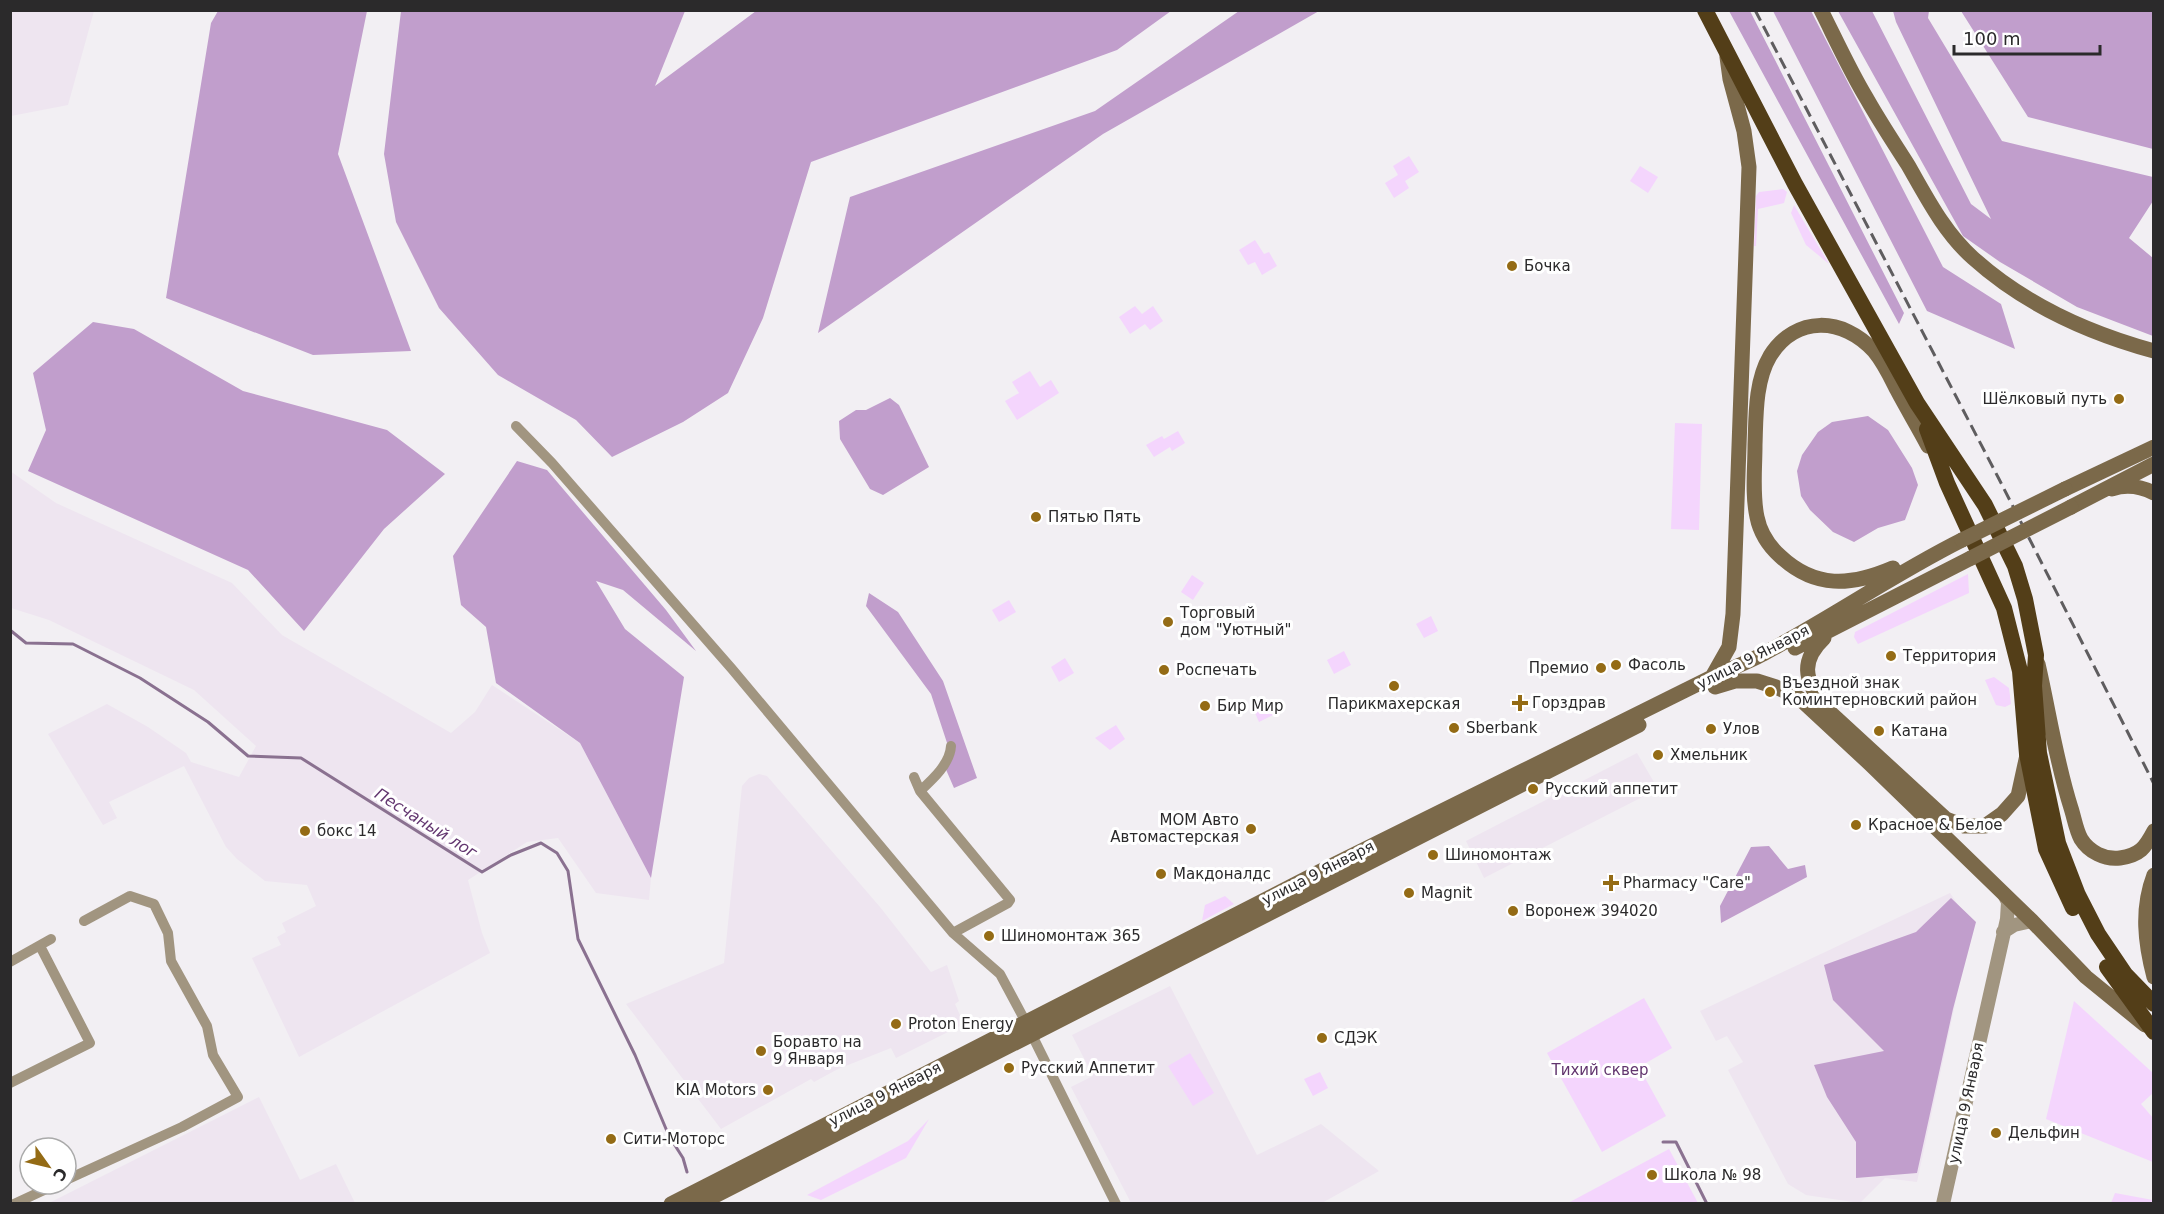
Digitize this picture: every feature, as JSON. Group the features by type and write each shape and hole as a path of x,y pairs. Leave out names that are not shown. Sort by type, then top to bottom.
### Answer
{"highway":[{"path":"1705,10 1795,184 1917,403 1985,505 2015,566 2025,598 2036,656 2034,686 2039,753 2058,843 2078,895 2098,934 2125,974 2154,1004"},
{"path":"1917,403 1947,483 2004,608 2019,671 2027,754 2046,849 2069,901 2094,946 2153,1031"}],"main road":[{"path":"1821,10 1866,98 1928,200 1958,243 1972,258 2033,302 2080,327 2154,351"},
{"path":"1726,51 1730,79 1744,131 1749,167 1733,614 1729,647 1714,682 1757,681 1799,698 2032,921 2086,977 2153,1031"},
{"path":"1947,483 1885,366 1873,350 1850,333 1838,327 1825,325 1810,326 1794,331 1782,340 1763,371 1759,391 1755,483 1758,519 1763,534 1775,551 1802,573 1817,579 1839,582 1872,577 1932,549 1955,543 2154,447"},
{"path":"2104,336 2154,359"},
{"path":"2111,466 2154,436"},
{"path":"2097,493 2154,464"},
{"path":"2097,493 2122,486 2144,488 2154,494"},
{"name":"улица 9 Января","path":"1714,682 1766,664 1839,624 2097,493"},
{"name":"улица 9 Января","path":"699,1203 1319,872 1714,682 1955,543"},
{"path":"1839,624 1811,652 1806,669 1812,690 1822,705 1946,819 1964,826 1985,826 2002,814 2018,796 2027,754"},
{"path":"2036,656 2049,709 2059,767 2081,838 2090,849 2101,856 2116,859 2135,855 2146,845 2154,831"},
{"path":"2154,875 2148,890 2145,919 2146,948 2154,978"},
{"name":"улица 9 Января","path":"671,1203 930,1079"}],"street":[{"path":"516,426 552,463 732,669 953,933 1000,974 1116,1203"},
{"path":"920,791 944,765 951,746"},
{"path":"914,777 920,791 1010,900 953,933"},
{"name":"улица 9 Января","path":"1943,1203 2008,909 2008,902 2004,894"},
{"path":"78,1175 182,1128 238,1097 213,1055 207,1026 171,961 168,933 154,904 130,896 84,921"},
{"path":"2003,932 2014,925 2032,921"},
{"path":"10,962 51,939"},
{"path":"10,1083 90,1043 40,945"},
{"path":"14,1203 30,1196"}],"shaded area":[{"path":"11,10 94,11 68,105 11,116"},
{"path":"218,11 367,11 338,154 411,351 313,355 166,298 211,23"},
{"path":"401,11 685,11 655,86 756,11 1171,11 1117,50 811,162 763,318 728,393 683,422 612,457 576,420 498,375 439,308 396,222 384,154"},
{"path":"1239,11 1319,11 1103,134 818,333 850,197 1095,111"},
{"path":"1729,11 1750,11 1904,313 1899,324"},
{"path":"1773,11 1811,11 1943,267 2001,304 2015,349 1927,311"},
{"path":"1838,11 1872,11 1971,204 1991,219 1896,22 1893,11 1929,11 1928,18 2002,141 2153,177 2153,201 2129,238 2153,258 2153,336 2077,307 2000,262 1963,236"},
{"path":"1961,11 2153,11 2153,149 2028,117"},
{"path":"93,322 134,329 243,391 387,430 445,474 384,529 304,631 248,570 28,471 46,430 33,373"},
{"path":"890,398 899,405 929,467 883,495 870,489 840,439 839,421 856,410 866,410"},
{"path":"1868,416 1888,430 1912,468 1918,485 1905,520 1878,528 1854,542 1833,532 1810,510 1801,496 1797,471 1802,455 1818,432 1832,422"},
{"path":"517,461 547,470 666,610 696,651 623,590 596,581 625,629 684,677 651,878 580,743 496,683 486,627 461,605 453,556"},
{"path":"10,471 56,503 232,583 282,635 451,733 475,712 492,685 580,743 651,878 649,900 596,893 558,838 527,842 468,880 482,933 490,953 299,1057 252,958 281,945 277,937 286,932 282,923 316,906 307,885 265,881 237,859 226,847 184,766 109,802 117,818 103,825 48,734 107,704 148,727 186,753 191,762 239,777 256,746 194,690 49,620 11,608"},
{"path":"869,593 898,612 943,681 977,778 954,788 944,765 950,752 931,694 866,606"},
{"path":"1637,753 1658,789 1484,878 1466,841"},
{"path":"759,774 767,776 880,907 931,972 947,965 959,1001 955,1004 964,1024 896,1058 891,1048 838,1069 814,1082 811,1079 721,1129 626,1004 724,963 742,786 749,778"},
{"path":"1769,846 1788,869 1805,865 1807,877 1721,923 1720,906 1751,847"},
{"path":"1950,893 1972,925 1917,1182 1885,1178 1860,1203 1806,1195 1788,1184 1728,1070 1743,1062 1727,1036 1716,1041 1700,1011"},
{"path":"1951,898 1976,922 1953,1009 1917,1173 1856,1178 1856,1142 1827,1097 1814,1065 1884,1051 1833,1000 1824,965 1916,932"},
{"path":"1170,986 1257,1155 1321,1124 1379,1171 1322,1203 1131,1203 1071,1087 1093,1076 1072,1035"},
{"path":"259,1097 300,1180 336,1164 355,1203 49,1203 63,1196 78,1196 78,1188"}],"green space":[{"path":"1409,156 1419,172 1405,181 1409,188 1394,198 1385,183 1398,175 1393,166"},
{"path":"1640,166 1658,177 1648,193 1630,181"},
{"path":"1783,189 1787,192 1784,203 1758,209 1756,246 1754,246 1756,196 1759,192"},
{"path":"1794,205 1829,264 1806,245 1791,213"},
{"path":"1255,240 1264,254 1269,252 1277,266 1262,275 1255,262 1248,265 1239,250"},
{"path":"1135,306 1142,314 1153,306 1163,321 1150,330 1145,324 1130,334 1119,317"},
{"path":"1030,371 1040,387 1051,380 1059,393 1017,420 1005,401 1019,393 1012,382"},
{"path":"1675,423 1702,424 1699,530 1671,529"},
{"path":"1178,431 1185,443 1172,451 1170,447 1154,457 1146,445 1162,436 1164,439"},
{"path":"1968,574 1969,593 1858,644 1854,637 1855,632"},
{"path":"1192,575 1204,583 1193,600 1181,592"},
{"path":"1009,600 1016,612 999,622 992,610"},
{"path":"1431,616 1438,631 1424,638 1416,624"},
{"path":"1344,651 1351,665 1334,674 1327,660"},
{"path":"1065,658 1074,673 1059,682 1051,667"},
{"path":"1994,677 2009,688 2011,704 2005,707 1996,705 1985,680"},
{"path":"1266,700 1273,715 1259,722 1252,706"},
{"path":"1116,725 1125,739 1110,750 1095,738"},
{"path":"1225,896 1234,904 1202,921 1205,905"},
{"name":"Тихий сквер","path":"1644,998 1672,1048 1639,1067 1666,1116 1602,1152 1547,1053"},
{"path":"2074,1001 2153,1073 2153,1093 2141,1104 2153,1118 2153,1162 2046,1119"},
{"path":"1190,1053 1214,1093 1193,1106 1168,1066"},
{"path":"1320,1072 1328,1088 1313,1096 1304,1079"},
{"path":"929,1119 906,1158 821,1200 807,1195 908,1141"},
{"name":"Школа № 98","path":"1669,1149 1698,1203 1568,1203"},
{"path":"2115,1193 2153,1200 2153,1203 2111,1203"}],"waterway":[{"name":"Песчаный лог","path":"10,630 26,643 73,644 140,678 208,722 248,756 301,758 482,872 511,855 541,843 557,853 568,871 578,939 635,1055 669,1136 683,1158 687,1172"},
{"path":"1663,1142 1676,1142 1707,1204"}],"railway":[{"path":"1755,10 1999,479 2154,784"}],"place":[{"name":"Бочка","path":"1512,266"},
{"name":"Шёлковый путь","path":"2119,399"},
{"name":"Пятью Пять","path":"1036,517"},
{"name":"Торговый дом \"Уютный\"","path":"1168,622"},
{"name":"Территория","path":"1891,656"},
{"name":"Фасоль","path":"1616,665"},
{"name":"Премио","path":"1601,668"},
{"name":"Роспечать","path":"1164,670"},
{"name":"Парикмахерская","path":"1394,686"},
{"name":"Въездной знак Коминтерновский район","path":"1770,692"},
{"name":"Горздрав","path":"1520,703"},
{"name":"Бир Мир","path":"1205,706"},
{"name":"Sberbank","path":"1454,728"},
{"name":"Улов","path":"1711,729"},
{"name":"Катана","path":"1879,731"},
{"name":"Хмельник","path":"1658,755"},
{"name":"Русский аппетит","path":"1533,789"},
{"name":"Красное & Белое","path":"1856,825"},
{"name":"МОМ Авто Автомастерская","path":"1251,829"},
{"name":"бокс 14","path":"305,831"},
{"name":"Шиномонтаж","path":"1433,855"},
{"name":"Макдоналдс","path":"1161,874"},
{"name":"Pharmacy \"Care\"","path":"1611,883"},
{"name":"Magnit","path":"1409,893"},
{"name":"Воронеж 394020","path":"1513,911"},
{"name":"Шиномонтаж 365","path":"989,936"},
{"name":"Proton Energy","path":"896,1024"},
{"name":"СДЭК","path":"1322,1038"},
{"name":"Боравто на 9 Января","path":"761,1051"},
{"name":"Русский Аппетит","path":"1009,1068"},
{"name":"KIA Motors","path":"768,1090"},
{"name":"Дельфин","path":"1996,1133"},
{"name":"Сити-Моторс","path":"611,1139"},
{"name":"Школа № 98","path":"1652,1175"}]}
